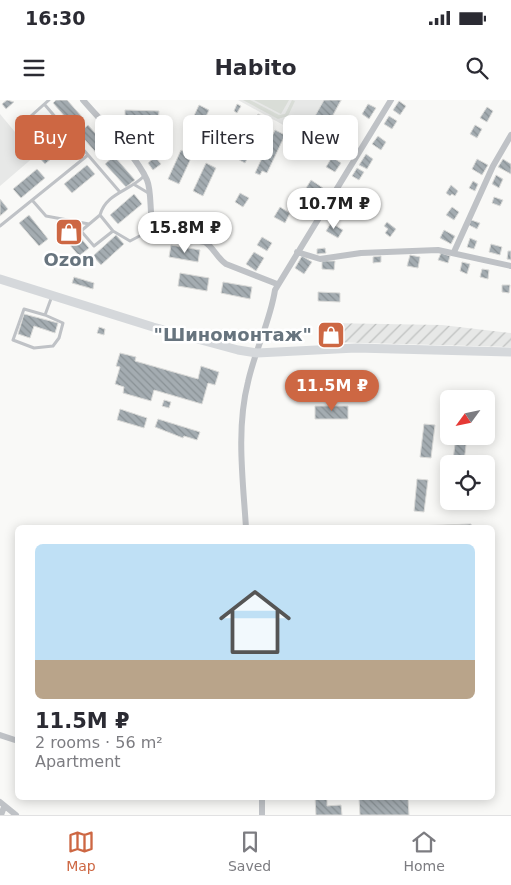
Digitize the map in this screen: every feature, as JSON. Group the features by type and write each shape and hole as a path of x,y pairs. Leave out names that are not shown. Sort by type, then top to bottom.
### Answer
{"main road":[{"path":"0,279 153,327 238,350 257,353 356,348 511,352"}],"street":[{"path":"83,100 144,175 150,194 152,229 156,233 205,242 211,246 219,259 226,264 277,284"},
{"path":"246,525 242,427 248,381 269,321 277,284 391,100"},
{"path":"454,252 493,166 511,135"},
{"path":"297,252 320,259 362,253 438,250 511,266"},
{"path":"0,736 15,740"},
{"path":"262,800 262,815"},
{"path":"1,815 2,805 16,815"}],"lane":[{"path":"33,115 50,100"},
{"path":"46,105 119,191"},
{"path":"0,226 88,155"},
{"path":"113,231 94,246 81,231 100,215 103,206 119,191 135,185 144,175"},
{"path":"135,185 150,194"},
{"path":"32,200 46,216 89,224"},
{"path":"100,215 113,231 130,241 152,229"},
{"path":"45,315 52,295"},
{"path":"24,309 45,315 63,323 59,338 53,346 34,348 13,340 24,309"}],"shaded area":[{"path":"238,100 342,100 334,115 283,115 283,125 273,119 273,115 265,115"},
{"path":"243,100 250,100 279,115 285,114 292,100 295,101 288,115 283,115 283,118 278,119"},
{"path":"254,100 289,100 281,114"},
{"path":"0,114 15,132 15,160 30,160 0,186"},
{"path":"327,323 442,325 511,333 511,347 328,342"}],"building":[{"path":"7,100 14,102 6,109 2,104"},
{"path":"56,100 67,100 80,115 63,115 53,103"},
{"path":"324,100 341,100 333,115 316,115"},
{"path":"399,101 406,106 400,115 393,110"},
{"path":"237,104 241,106 237,113 234,111"},
{"path":"368,104 376,108 369,119 362,114"},
{"path":"199,105 209,110 207,115 194,115"},
{"path":"487,107 493,111 487,122 480,118"},
{"path":"125,110 159,111 159,115 125,115"},
{"path":"389,116 397,121 392,129 384,124"},
{"path":"88,125 95,133 95,151 85,140 85,128"},
{"path":"475,125 482,129 477,138 470,134"},
{"path":"275,130 283,134 283,139 267,173 262,171 260,175 255,173 261,160 273,160 273,134"},
{"path":"378,136 386,142 381,150 372,144"},
{"path":"181,150 183,151 183,160 190,160 179,184 168,179"},
{"path":"366,154 373,159 367,169 359,165"},
{"path":"477,159 488,165 482,175 472,169"},
{"path":"503,159 511,164 511,174 498,167"},
{"path":"41,160 50,160 45,164"},
{"path":"110,160 118,160 135,180 126,187 105,164"},
{"path":"152,160 158,160 161,164 153,170 148,163"},
{"path":"330,160 336,160 341,163 335,172 326,167"},
{"path":"206,163 216,168 203,196 193,191"},
{"path":"87,165 95,174 72,193 64,184"},
{"path":"357,168 364,172 359,180 352,176"},
{"path":"37,169 45,178 21,198 13,189"},
{"path":"496,175 503,179 499,188 492,184"},
{"path":"311,180 323,188 315,200 303,193"},
{"path":"473,181 478,184 475,191 469,188"},
{"path":"451,185 458,191 455,196 452,194 450,196 446,193"},
{"path":"240,193 249,198 243,207 235,202"},
{"path":"134,194 142,204 118,224 110,215"},
{"path":"494,197 503,200 500,206 492,203"},
{"path":"0,199 8,209 0,216"},
{"path":"338,203 349,210 344,218 333,211"},
{"path":"280,207 290,213 285,223 274,217"},
{"path":"452,207 459,212 454,220 446,215"},
{"path":"29,215 48,239 39,246 19,223"},
{"path":"169,216 199,221 197,234 167,228"},
{"path":"471,220 480,223 477,229 469,225"},
{"path":"387,222 396,229 390,237 385,233 388,229 384,226"},
{"path":"331,223 343,230 338,238 326,231"},
{"path":"70,225 89,248 79,256 60,233"},
{"path":"444,230 455,236 451,244 440,238"},
{"path":"116,235 124,244 101,265 93,256"},
{"path":"262,237 272,243 267,251 257,245"},
{"path":"470,238 477,241 474,249 467,247"},
{"path":"491,244 502,247 500,255 489,252"},
{"path":"171,245 200,250 198,262 169,257"},
{"path":"325,248 326,253 317,254 317,249"},
{"path":"508,251 511,251 511,260 507,259"},
{"path":"254,252 264,258 256,271 246,264"},
{"path":"441,253 450,256 448,263 438,260"},
{"path":"410,255 420,257 418,268 407,266"},
{"path":"302,256 312,262 304,274 295,268"},
{"path":"381,256 381,262 373,263 373,257"},
{"path":"322,261 335,261 334,270 322,269"},
{"path":"462,262 470,264 467,274 460,271"},
{"path":"482,269 489,270 488,279 480,277"},
{"path":"180,273 209,278 207,291 178,286"},
{"path":"74,277 94,283 93,289 72,283"},
{"path":"223,282 252,287 250,299 221,293"},
{"path":"502,285 510,285 509,293 502,292"},
{"path":"318,292 340,293 340,302 318,301"},
{"path":"24,314 58,323 55,333 34,326 30,338 18,334"},
{"path":"99,327 105,329 104,335 97,333"},
{"path":"120,353 136,357 135,361 198,379 201,366 219,372 215,385 208,383 202,404 154,390 151,401 123,393 124,387 115,384 120,367 116,366"},
{"path":"164,400 171,402 169,408 162,406"},
{"path":"315,406 348,406 348,419 315,419"},
{"path":"120,409 147,418 144,428 117,420"},
{"path":"158,419 200,432 197,440 184,436 183,438 155,427"},
{"path":"424,424 435,425 431,458 420,457"},
{"path":"455,445 466,445 465,455 454,455"},
{"path":"417,479 428,480 424,512 414,511"},
{"path":"315,800 327,800 327,806 341,805 342,815 316,815"},
{"path":"359,800 408,800 409,815 360,815"}],"place":[{"name":"Ozon","path":"69,232"},
{"name":"\"Шиномонтаж\"","path":"331,335"}]}
